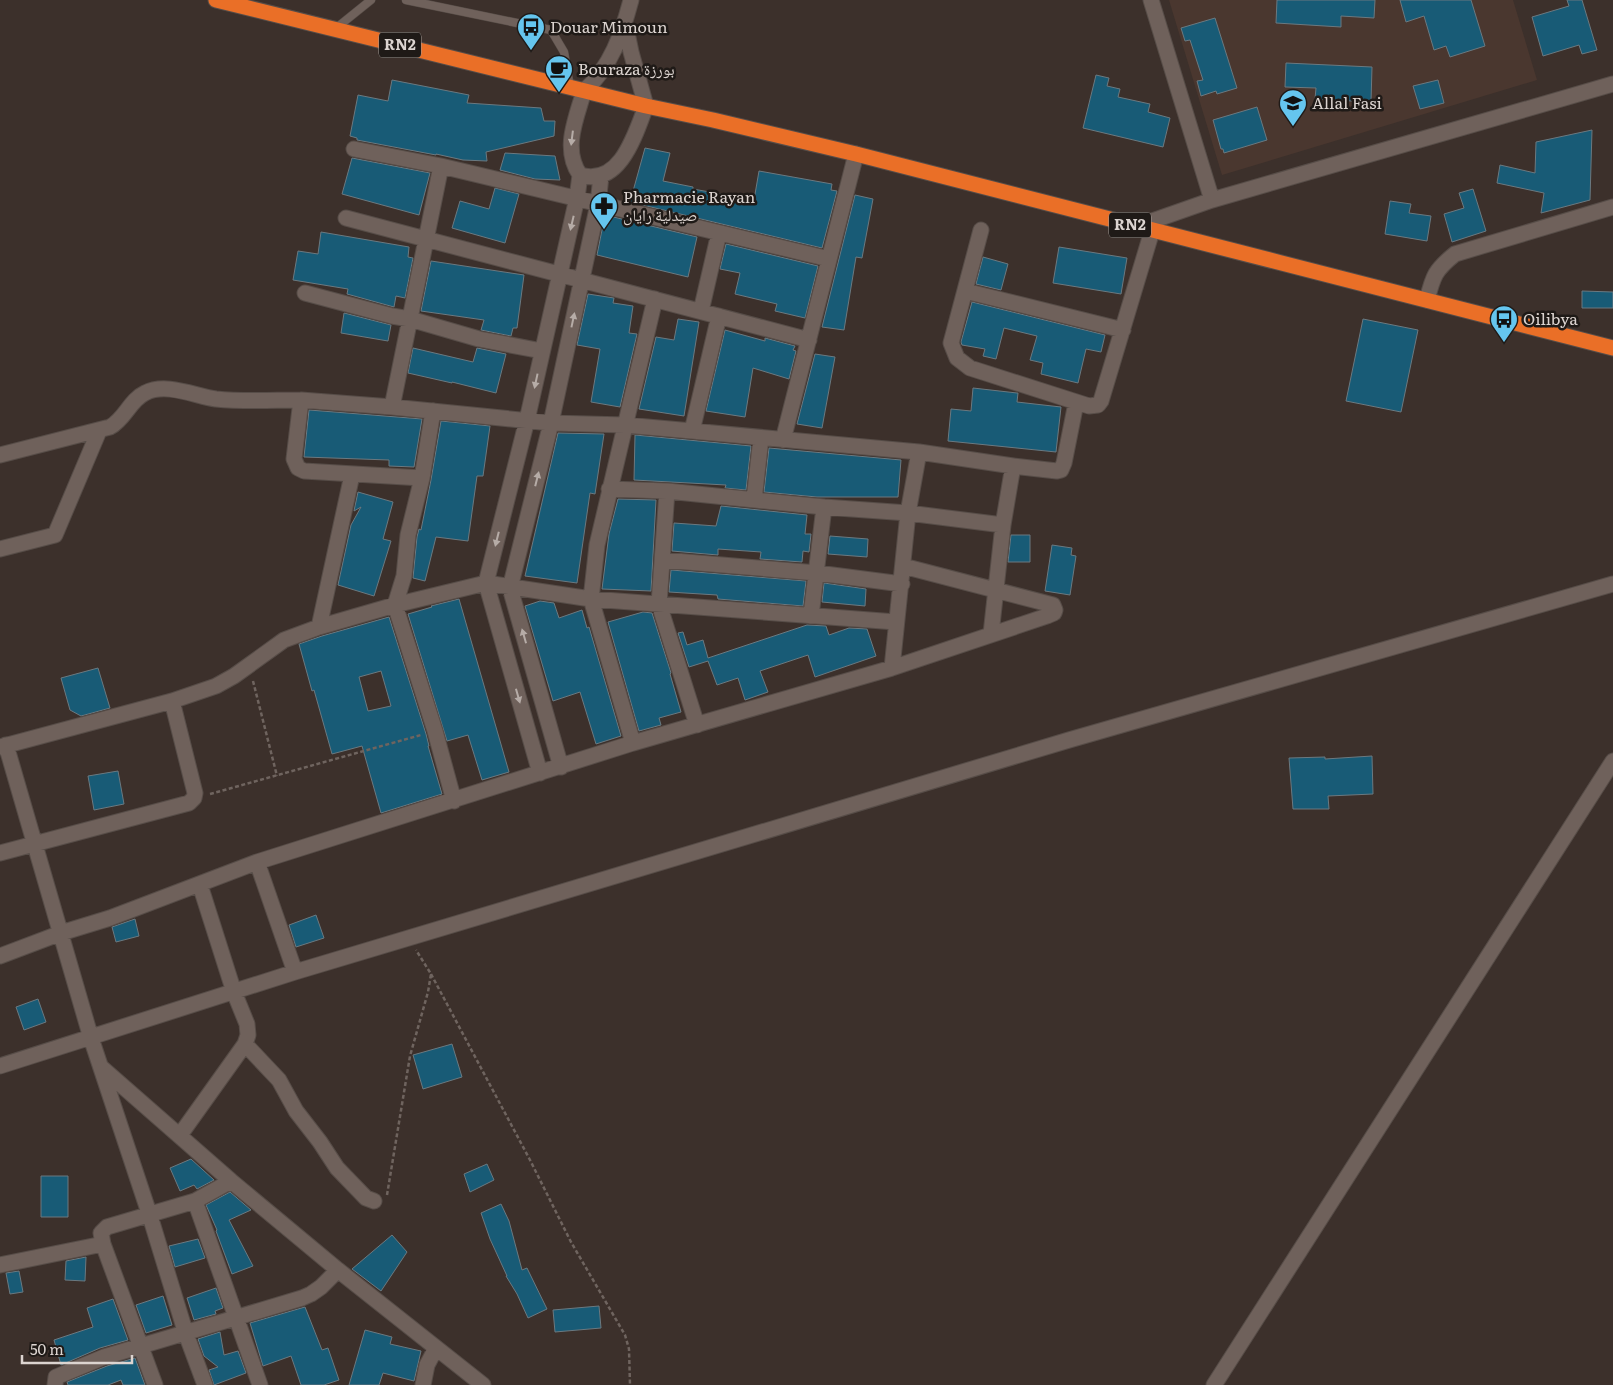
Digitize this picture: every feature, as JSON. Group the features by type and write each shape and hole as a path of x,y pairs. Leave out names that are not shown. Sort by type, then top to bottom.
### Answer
{"highway":[{"name":"RN2","path":"216,0 646,106 856,154 1613,348"}],"street":[{"path":"625,21 631,52 646,106 628,148 614,166 609,172 601,176 589,178 580,175 574,167 571,151 577,89 595,81 614,52 631,0"},
{"path":"1151,0 1212,200"},
{"path":"1135,227 1212,200 1607,86 1613,77"},
{"path":"354,149 441,166 830,259"},
{"path":"783,440 856,154"},
{"path":"392,407 441,166"},
{"path":"540,773 486,583 527,420 578,198 580,175"},
{"path":"561,767 510,588 551,423 598,204 601,176"},
{"path":"1427,300 1432,280 1440,266 1455,254 1613,207"},
{"path":"346,218 809,340"},
{"path":"982,230 951,343 957,358 970,368 1076,403 1094,406 1098,405 1101,401 1152,231"},
{"path":"700,311 719,233"},
{"path":"965,291 1123,330"},
{"path":"305,293 392,316 410,318 479,339 542,351"},
{"path":"633,743 591,599 597,545 655,299"},
{"path":"692,431 719,316"},
{"path":"0,455 100,431 116,424 139,397 145,393 167,389 217,399 301,400 551,423 625,425 919,452 1052,471 1061,470 1064,463 1076,403"},
{"path":"301,400 294,459 298,468 304,471 352,475 422,478"},
{"path":"433,411 422,478 408,535 404,576 395,606 435,731 454,801"},
{"path":"0,549 55,535 100,431"},
{"path":"754,500 761,438"},
{"path":"892,668 908,513 919,452"},
{"path":"991,634 1003,525 1013,466"},
{"path":"318,627 352,475"},
{"path":"609,489 667,491 824,507 908,513 1003,525"},
{"path":"667,491 659,604 697,725"},
{"path":"811,616 824,507"},
{"path":"663,560 817,573 902,584"},
{"path":"0,956 60,933 110,918 257,862 633,743 892,668 1047,616 1054,613 1055,610 1053,606 903,566"},
{"path":"205,1385 186,1334 150,1216 100,1067 35,844 3,746 172,701 216,686 234,676 284,640 318,627 486,583 591,599 896,622"},
{"path":"0,1066 295,972 1068,740 1613,584"},
{"path":"0,853 189,803 194,798 194,788 172,701"},
{"path":"1214,1385 1613,761"},
{"path":"257,862 295,972"},
{"path":"180,1135 245,1044 248,1036 246,1024 200,885"},
{"path":"245,1044 279,1080 296,1111 337,1168 366,1198 374,1201"},
{"path":"100,1067 231,1181 338,1270 483,1385"},
{"path":"155,1385 103,1244 101,1233 107,1227 150,1216 195,1201 231,1181"},
{"path":"195,1201 260,1385"},
{"path":"0,1265 103,1244"},
{"path":"55,1385 56,1377 66,1372 141,1345 186,1334 311,1294 338,1270"},
{"path":"423,1385 427,1365 436,1348"}],"lane":[{"path":"335,29 370,0"},
{"path":"409,0 551,30 564,52 577,89"}],"path":[{"path":"249,664 277,776"},
{"path":"194,798 435,731"},
{"path":"409,938 431,974 534,1167 571,1242 625,1335 629,1349 630,1385"},
{"path":"374,1201 386,1199 410,1056 428,992 431,974"}],"shaded area":[{"name":"Allal Fasi","path":"1169,0 1513,0 1537,80 1222,175"}],"building":[{"path":"1277,0 1375,0 1374,18 1341,16 1341,27 1276,23"},
{"path":"1400,0 1471,0 1485,46 1450,57 1446,46 1434,50 1424,16 1406,22"},
{"path":"1567,0 1582,0 1597,50 1582,54 1579,45 1543,56 1532,17 1569,6"},
{"path":"1215,18 1237,88 1217,94 1216,91 1201,96 1197,81 1203,80 1190,40 1185,41 1181,28"},
{"path":"1286,63 1372,67 1371,102 1315,99 1316,88 1285,87"},
{"path":"1096,75 1109,78 1107,86 1120,89 1118,97 1150,104 1148,112 1170,118 1163,147 1083,128"},
{"path":"392,80 469,95 467,103 541,108 544,121 555,121 554,136 486,152 487,161 463,160 357,140 357,138 350,136 358,95 388,101"},
{"path":"1438,80 1444,103 1420,109 1413,86"},
{"path":"1257,107 1267,140 1224,153 1223,149 1221,149 1213,120"},
{"path":"1592,130 1590,200 1541,213 1544,193 1497,183 1500,165 1535,173 1536,142"},
{"path":"645,148 670,153 663,181 693,187 693,189 754,200 759,171 832,184 831,190 837,191 822,248 630,202"},
{"path":"505,153 555,156 560,180 535,179 500,170"},
{"path":"352,158 430,173 419,215 342,194"},
{"path":"495,188 519,194 505,243 452,228 460,201 489,209"},
{"path":"1473,189 1486,231 1452,242 1444,214 1464,208 1459,193"},
{"path":"855,195 873,199 862,258 856,257 844,330 822,327"},
{"path":"1390,201 1411,204 1409,213 1431,216 1427,241 1385,234"},
{"path":"605,215 697,237 688,277 597,255"},
{"path":"321,232 409,247 408,257 413,258 405,298 396,296 394,307 347,294 348,289 293,280 298,251 318,254"},
{"path":"726,244 818,266 805,318 775,311 777,304 735,294 740,273 720,269"},
{"path":"1059,247 1127,258 1121,294 1053,283"},
{"path":"983,257 1008,264 1001,290 976,284"},
{"path":"431,261 524,275 517,328 513,328 511,336 481,330 484,320 421,311"},
{"path":"1582,291 1613,292 1613,308 1582,308"},
{"path":"588,294 614,298 613,303 633,306 629,333 637,334 620,407 591,402 600,349 577,345"},
{"path":"972,302 1105,335 1101,352 1086,349 1078,383 1041,374 1043,363 1030,360 1037,336 1004,328 996,359 983,356 985,349 962,345 961,342"},
{"path":"344,313 391,325 388,341 341,333"},
{"path":"678,319 699,322 684,416 639,409 656,337 674,340"},
{"path":"1363,319 1418,330 1401,412 1346,401"},
{"path":"725,330 765,341 765,338 795,346 793,350 796,351 789,379 753,368 745,417 706,411"},
{"path":"413,348 473,362 477,348 506,354 496,393 408,373"},
{"path":"815,354 835,357 822,428 797,424"},
{"path":"973,388 1018,393 1017,402 1061,407 1056,452 948,441 951,409 971,411"},
{"path":"309,410 422,419 414,467 389,466 389,460 304,457"},
{"path":"441,421 490,426 483,476 477,476 468,541 436,537 425,581 413,578 417,537 419,529 421,530"},
{"path":"558,433 604,434 595,494 590,493 577,583 525,576"},
{"path":"635,435 751,446 746,490 725,488 726,485 634,480"},
{"path":"769,448 901,460 898,497 817,497 764,492"},
{"path":"358,492 393,502 383,539 391,541 374,596 338,585 351,525 361,507 354,511"},
{"path":"618,499 656,500 651,591 602,589 609,534"},
{"path":"721,506 807,515 805,534 811,534 809,552 803,551 802,562 760,559 761,552 718,549 718,555 672,551 674,523 716,526"},
{"path":"1011,535 1030,535 1030,562 1008,562"},
{"path":"830,536 868,539 867,557 828,554"},
{"path":"1052,545 1072,548 1071,555 1076,556 1070,595 1045,591"},
{"path":"671,570 806,581 803,606 718,599 717,595 669,592"},
{"path":"824,583 866,589 865,606 822,602"},
{"path":"459,599 509,772 482,780 468,735 447,741 408,614"},
{"path":"540,601 554,603 559,618 582,610 587,628 589,627 621,736 596,744 580,692 553,701 525,606"},
{"path":"643,612 652,613 681,712 659,718 661,725 639,731 608,622"},
{"path":"389,617 426,734 442,794 381,813 362,746 332,754 299,644","holes":["381,671 391,706 368,711 359,677"]},
{"path":"807,625 826,626 829,635 849,628 867,629 876,656 815,677 808,655 760,671 768,692 745,700 738,678 717,685 708,661 689,667 678,633 683,632 687,645 703,640 708,658"},
{"path":"98,668 110,708 81,716 70,710 61,678"},
{"path":"1372,756 1373,794 1328,796 1329,809 1293,809 1289,758 1325,757 1325,759"},
{"path":"118,771 124,804 94,810 88,776"},
{"path":"316,915 324,938 296,947 289,925"},
{"path":"135,919 139,936 116,942 112,927"},
{"path":"38,999 46,1022 24,1030 16,1007"},
{"path":"452,1044 462,1077 423,1089 413,1055"},
{"path":"191,1159 214,1180 197,1189 194,1185 180,1191 170,1168"},
{"path":"487,1164 494,1180 470,1192 464,1174"},
{"path":"41,1176 68,1176 68,1217 41,1217"},
{"path":"230,1192 251,1210 229,1220 253,1266 232,1274 206,1205"},
{"path":"501,1204 509,1221 522,1270 527,1268 547,1309 528,1318 506,1276 481,1213"},
{"path":"392,1235 407,1252 381,1291 352,1269"},
{"path":"198,1239 205,1258 175,1267 169,1246"},
{"path":"86,1257 85,1281 65,1280 66,1261"},
{"path":"19,1271 23,1292 10,1294 6,1273"},
{"path":"216,1288 223,1308 215,1311 216,1314 194,1320 187,1298"},
{"path":"163,1296 172,1325 146,1333 136,1305"},
{"path":"113,1299 128,1340 100,1348 61,1365 54,1340 93,1327 87,1308"},
{"path":"599,1306 601,1328 555,1332 553,1310"},
{"path":"305,1307 322,1350 328,1348 339,1380 324,1385 301,1385 291,1356 263,1366 250,1323"},
{"path":"365,1330 392,1337 390,1344 421,1351 414,1381 383,1373 379,1385 349,1385"},
{"path":"220,1332 224,1355 238,1351 246,1373 214,1385 209,1370 218,1367 204,1356 198,1339"},
{"path":"135,1358 145,1385 123,1385 121,1380 108,1385 68,1385 67,1382 107,1366"}],"place":[{"name":"Douar Mimoun","path":"531,51"},
{"name":"Bouraza بورزة","path":"559,93"},
{"name":"Allal Fasi","path":"1293,127"},
{"name":"Pharmacie Rayan صيدلية رايان","path":"604,230"},
{"name":"Oilibya","path":"1504,343"}]}
